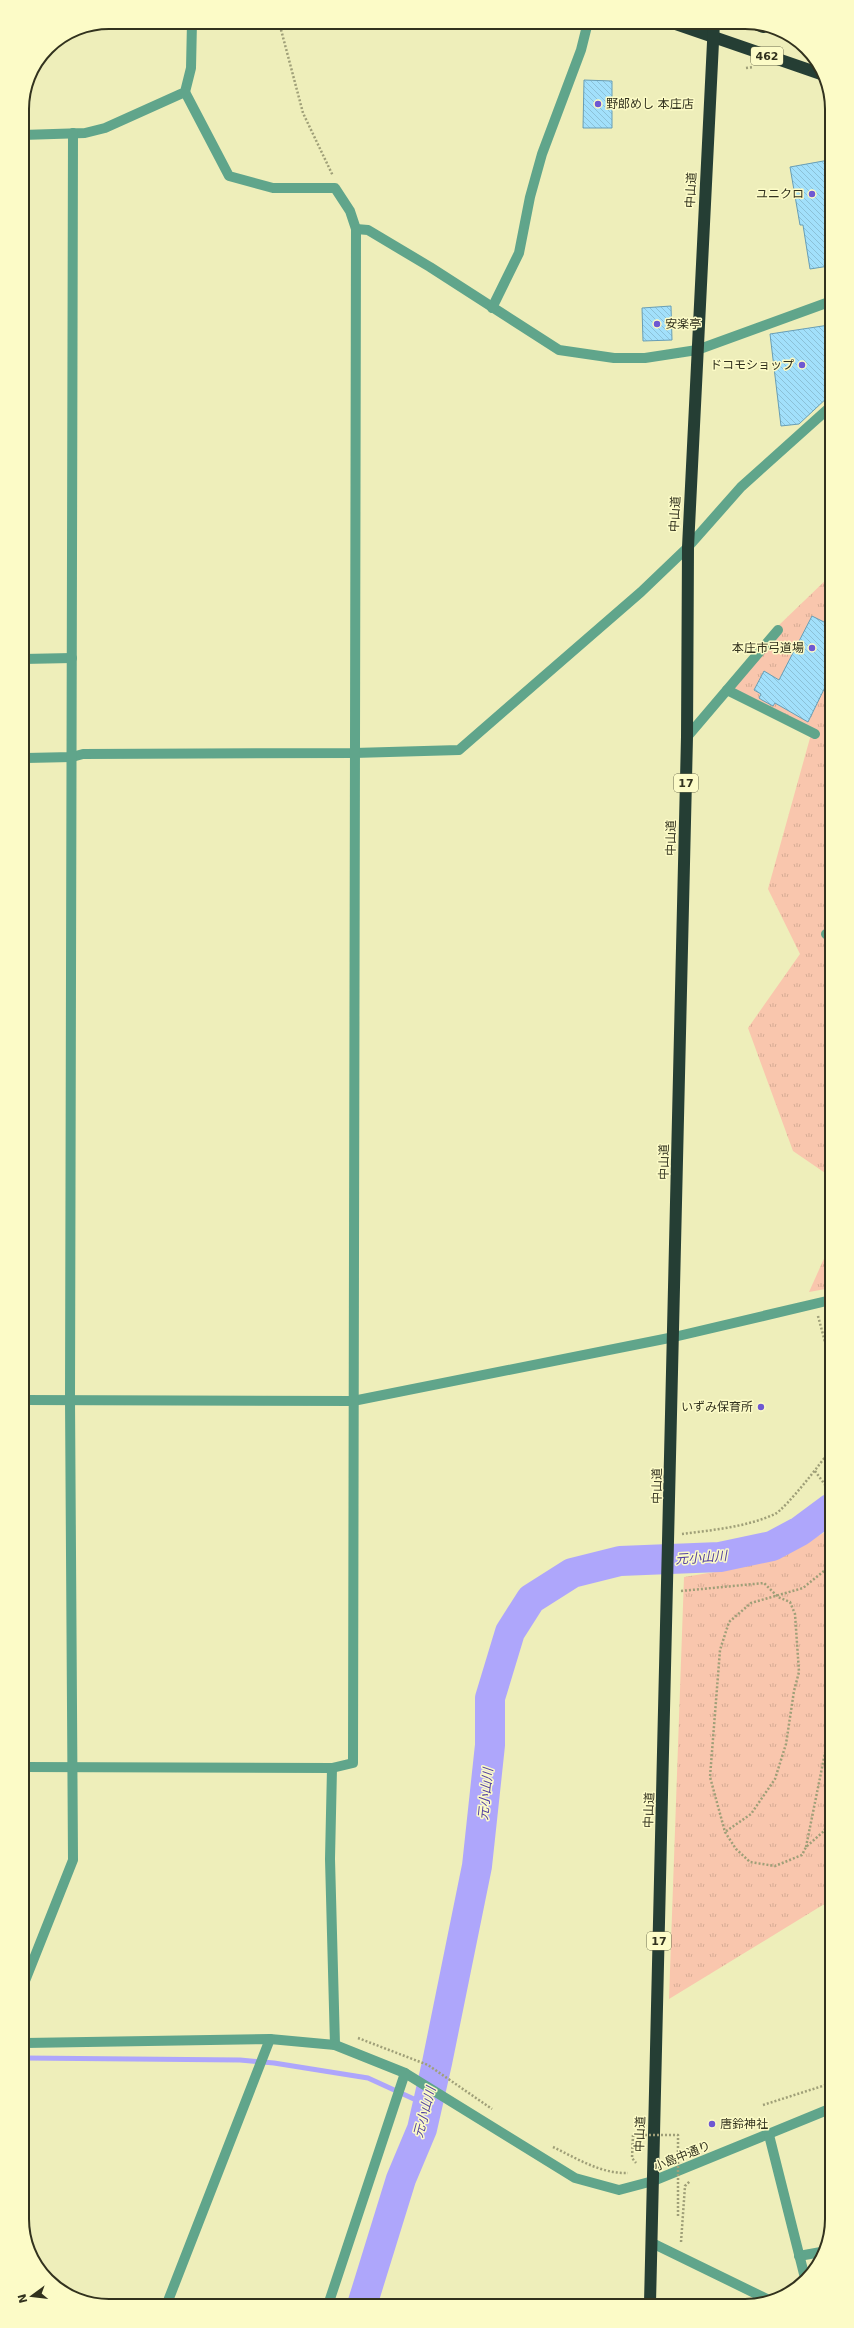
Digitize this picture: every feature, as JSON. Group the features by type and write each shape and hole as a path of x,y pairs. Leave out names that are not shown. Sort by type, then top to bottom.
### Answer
{"highway":[{"name":"462","path":"690,29 816,72"},
{"name":"中山道","path":"650,2299 670,1540 687,737 688,547 714,29"}],"street":[{"path":"29,1767 332,1768 353,1763 356,229 350,211 335,188 273,188 229,176 185,92 191,68 192,29"},
{"path":"492,308 519,253 530,197 542,154 581,50 586,29"},
{"path":"29,134 73,133 105,128 185,92"},
{"path":"29,1971 73,1860 74,1767 70,1400 73,133"},
{"path":"356,229 368,230 430,267 559,350 614,358 645,358 697,350 825,304"},
{"path":"29,758 72,757 83,754 354,753 460,750 641,592 688,547 741,487 825,412"},
{"path":"687,737 778,630"},
{"path":"29,658 72,658"},
{"path":"727,690 815,734"},
{"path":"29,1400 353,1401 674,1337 825,1302"},
{"path":"332,1768 330,1859 334,2045"},
{"path":"169,2299 270,2039"},
{"name":"小島中通り","path":"29,2043 270,2039 334,2045 405,2073 441,2097 575,2178 619,2190 653,2181 825,2111"},
{"path":"330,2299 405,2073"},
{"path":"769,2135 804,2274"},
{"path":"652,2243 762,2297"},
{"path":"799,2256 818,2253"}],"path":[{"path":"281,29 303,113 335,181 335,188"},
{"path":"815,1304 825,1342"},
{"path":"670,1540 753,1522 776,1513 815,1471 825,1457"},
{"path":"815,1471 825,1485"},
{"path":"824,1572 803,1588 778,1597 751,1603 729,1622 720,1650 710,1777 725,1832 736,1849 750,1862 776,1866 802,1855 806,1847 825,1752"},
{"path":"668,1592 764,1583 778,1597 790,1602 795,1614 798,1640 799,1672 794,1691 786,1744 775,1779 751,1814 725,1832"},
{"path":"806,1847 825,1829"},
{"path":"350,2037 364,2039 428,2065 493,2110"},
{"path":"762,2105 825,2084"},
{"path":"636,2163 632,2158 632,2135 678,2135 678,2216"},
{"path":"552,2146 590,2165 619,2173 632,2172"},
{"path":"681,2245 685,2186"}],"green space":[{"path":"825,581 825,1173 793,1151 748,1028 800,954 768,889 810,738 814,730 732,689 783,631 778,626"},
{"path":"825,1256 825,1289 809,1292"},
{"path":"825,1532 825,1904 669,1999 684,1577 727,1570 796,1548"}],"building":[{"name":"野郎めし 本庄店","path":"584,80 612,81 612,128 583,128"},
{"name":"ユニクロ","path":"825,161 825,267 810,269 803,225 800,225 790,167"},
{"name":"安楽亭","path":"671,306 672,340 643,341 642,308"},
{"name":"ドコモショップ","path":"825,326 825,400 799,424 781,426 770,334"},
{"name":"本庄市弓道場","path":"812,616 825,622 825,687 808,722 775,703 773,706 762,700 759,698 761,694 754,690 764,671 779,680"}],"waterway":[{"name":"元小山川","path":"364,2299 401,2179 422,2129 437,2063 477,1866 490,1745 490,1698 510,1632 531,1599 572,1573 620,1561 720,1557 772,1546 800,1531 825,1512"},
{"path":"29,2058 240,2060 274,2063 368,2078 427,2105"}],"place":[{"name":"野郎めし 本庄店","path":"598,104"},
{"name":"ユニクロ","path":"812,194"},
{"name":"安楽亭","path":"657,324"},
{"name":"ドコモショップ","path":"802,365"},
{"name":"本庄市弓道場","path":"812,648"},
{"name":"いずみ保育所","path":"761,1407"},
{"name":"唐鈴神社","path":"712,2124"}]}
